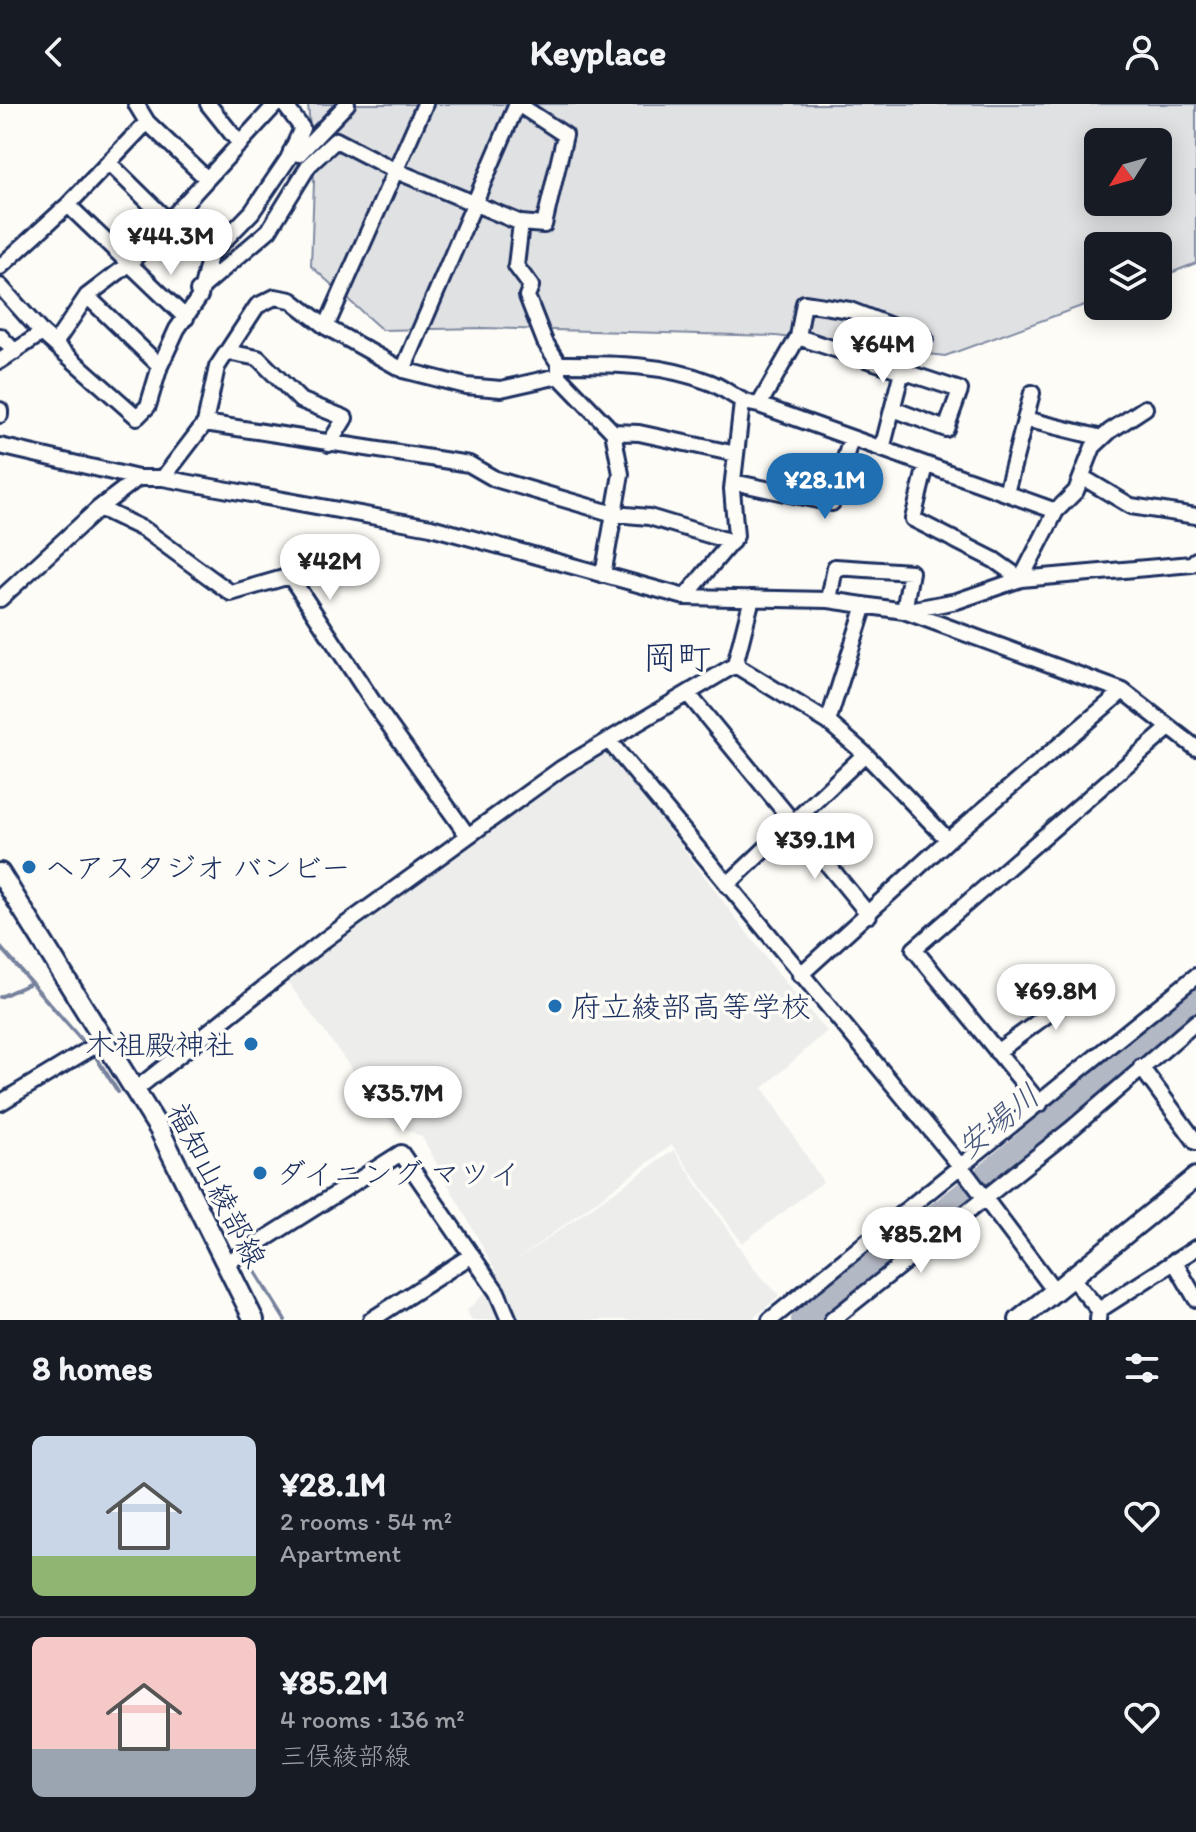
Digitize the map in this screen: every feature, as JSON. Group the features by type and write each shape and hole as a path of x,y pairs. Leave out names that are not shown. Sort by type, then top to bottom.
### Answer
{"main road":[{"name":"福知山綾部線","path":"0,873 106,1039 159,1129 254,1320"},
{"path":"1019,1320 1196,1177"}],"street":[{"path":"136,104 147,122 207,179"},
{"path":"208,104 240,144"},
{"path":"56,342 87,296 129,264 166,219 276,104"},
{"path":"0,286 42,333 56,342 137,417 148,406 160,366 200,296 198,291 210,255 252,212 302,128 284,104"},
{"path":"291,151 299,154 347,104"},
{"path":"326,327 425,104"},
{"path":"198,291 269,230 309,165 336,140 394,170 475,203 521,223 544,225 565,135 518,104 475,203 403,370"},
{"path":"0,267 68,205 147,122"},
{"path":"109,163 166,219"},
{"path":"68,205 186,318"},
{"path":"521,223 516,266 531,286 527,296 545,342 559,370 613,432 621,474 603,575"},
{"path":"87,296 160,366"},
{"path":"163,478 205,423 217,367 257,306 275,297 291,300 326,327 403,370 466,386 501,389 559,370 620,363 666,371 711,382 742,403 759,405 1056,511"},
{"path":"759,405 798,337 804,303 850,310 925,339"},
{"path":"0,361 42,333"},
{"path":"0,336 15,352"},
{"path":"798,337 960,390 946,429 893,409"},
{"path":"227,352 258,358 300,400 345,418 329,444"},
{"path":"882,449 902,371"},
{"path":"1006,493 1032,393"},
{"path":"685,597 736,536 733,482 742,403"},
{"path":"1021,579 1056,511 1076,491 1093,447 1145,408"},
{"path":"1025,419 1102,438"},
{"path":"205,423 469,464 495,479 614,514 649,517 732,542"},
{"path":"613,432 639,433 736,454"},
{"path":"733,482 832,503 851,438"},
{"path":"0,446 138,478 163,478 431,527 685,597 829,600 904,611 1123,691 1196,748"},
{"path":"926,465 913,519 994,560 1021,579"},
{"path":"1082,477 1131,506 1196,516"},
{"path":"0,599 99,508 138,478"},
{"path":"99,508 145,530 231,593 290,576 377,708 468,836"},
{"path":"904,611 957,601 1021,579 1192,564 1196,560"},
{"path":"829,600 835,567 911,572 904,611"},
{"path":"135,1090 237,1006 562,768 735,665 752,598"},
{"path":"828,722 865,605"},
{"path":"735,665 828,722 865,754 948,840"},
{"path":"800,975 948,840 1123,691"},
{"path":"689,695 869,915"},
{"path":"1040,1104 914,949 1168,729"},
{"path":"609,741 964,1171 1054,1290"},
{"path":"727,885 865,754"},
{"path":"770,1320 964,1171 1196,976"},
{"path":"997,1052 1093,981"},
{"path":"832,1320 1070,1130 1196,1022"},
{"path":"0,1103 106,1039"},
{"path":"1141,1067 1196,1142"},
{"path":"227,1263 401,1153 497,1292 509,1320"},
{"path":"1070,1276 1098,1315 1196,1248"},
{"path":"371,1320 472,1255"},
{"path":"1174,1261 1196,1299"}],"shaded area":[{"path":"308,104 1196,104 1196,263 1172,272 1172,232 1084,232 1084,305 945,356 776,336 483,328 382,330 311,266 314,182"},
{"name":"府立綾部高等学校","path":"607,748 780,976 827,1031 763,1088 823,1182 742,1243 672,1145 514,1262 674,1150 754,1269 780,1296 751,1320 472,1320 466,1311 486,1292 482,1282 497,1273 422,1137 392,1123 286,980"}],"waterway":[{"path":"0,947 96,1057 118,1092"},
{"path":"0,997 31,983"},
{"name":"安場川","path":"803,1320 961,1196 1196,1001"},
{"path":"249,1262 285,1320"}],"place":[{"name":"ヘアスタジオ バンビー","path":"29,867"},
{"name":"府立綾部高等学校","path":"555,1006"},
{"name":"木祖殿神社","path":"251,1044"},
{"name":"ダイニング マツイ","path":"260,1173"}],"district":[{"name":"岡町","path":"677,657"}]}
